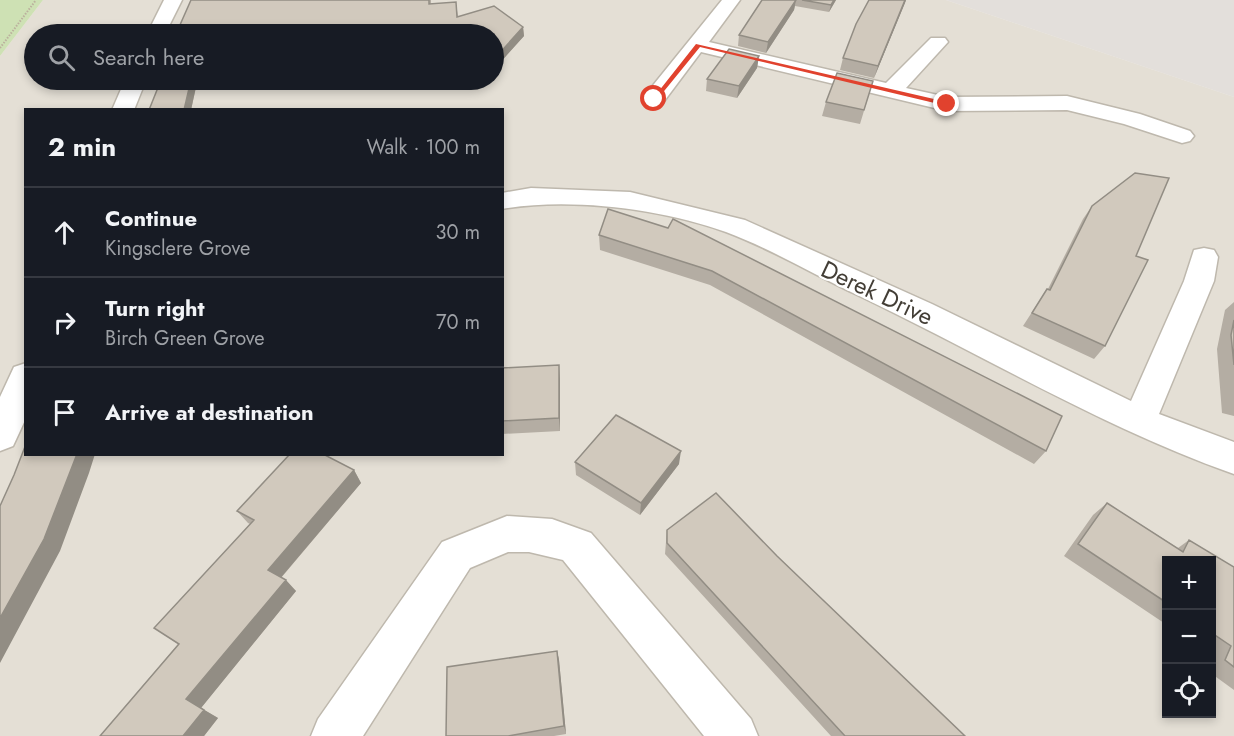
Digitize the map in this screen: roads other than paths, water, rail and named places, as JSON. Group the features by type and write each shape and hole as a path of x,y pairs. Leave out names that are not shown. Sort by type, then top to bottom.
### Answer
{"street":[{"path":"161,24 173,0"},
{"path":"654,99 731,0"},
{"path":"892,90 938,42"},
{"path":"698,45 947,104 1067,103 1132,119 1182,136"},
{"path":"124,108 131,90"},
{"name":"Derek Drive","path":"504,201 531,196 630,200 735,226 921,312 1139,421 1234,458"},
{"path":"1139,421 1199,281 1204,257"},
{"path":"0,436 24,381"},
{"path":"335,736 456,555 507,534 552,537 577,546 734,736"}]}
